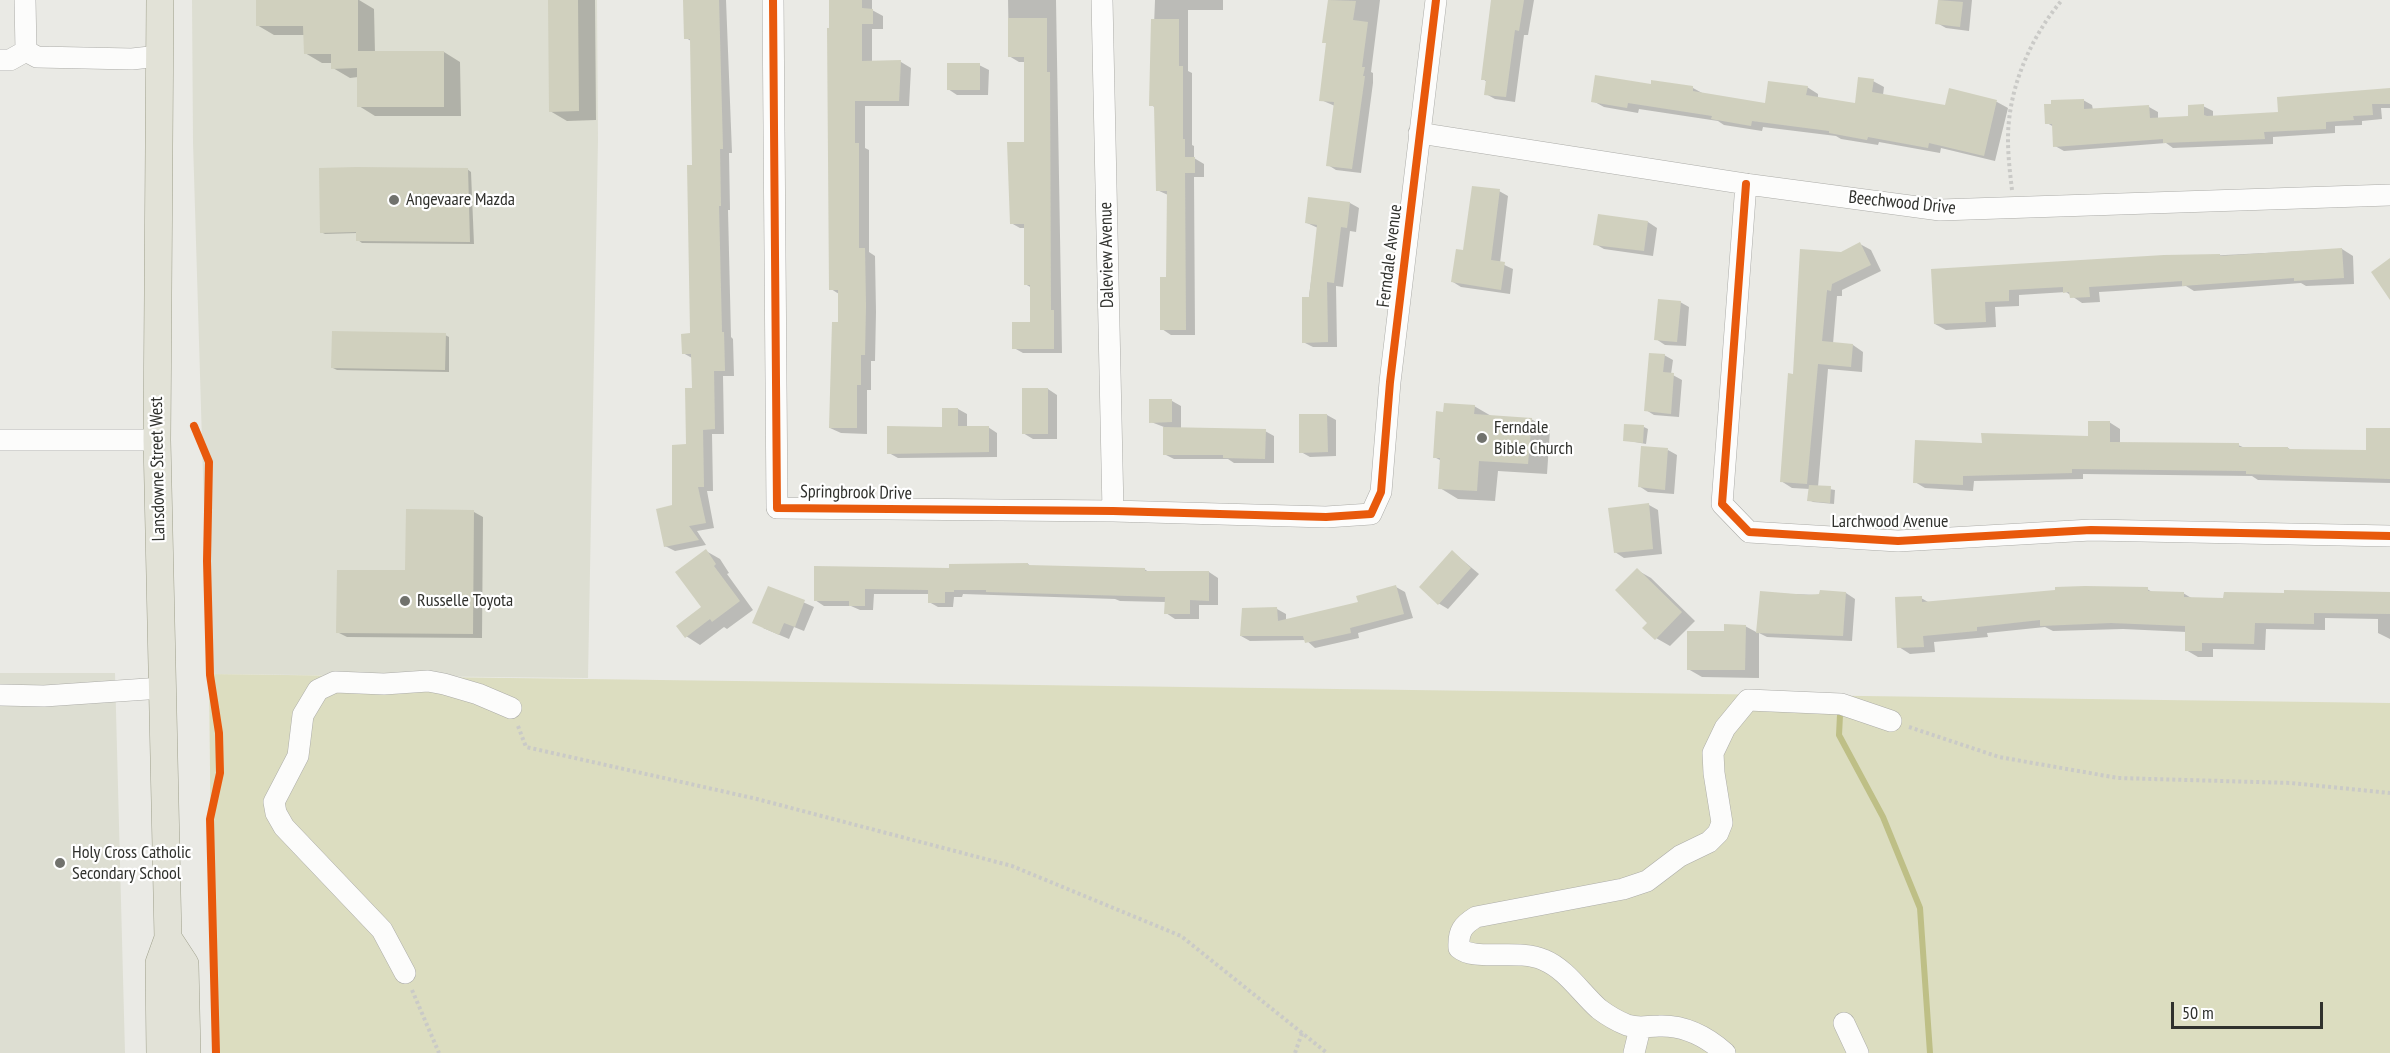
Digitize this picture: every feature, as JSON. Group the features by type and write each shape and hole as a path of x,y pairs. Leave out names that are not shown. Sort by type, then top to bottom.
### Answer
{"main road":[{"name":"Lansdowne Street West","path":"160,0 157,440 168,938 159,963 160,1053"},
{"path":"168,938 185,963 187,1053"}],"street":[{"path":"25,0 26,51"},
{"name":"Springbrook Drive","path":"773,0 777,508 1113,511 1326,517 1371,514"},
{"name":"Daleview Avenue","path":"1102,0 1113,511"},
{"name":"Ferndale Avenue","path":"1371,514 1381,492 1390,382 1436,0"},
{"path":"26,51 37,57 132,59 159,56"},
{"path":"0,60 10,60 26,51"},
{"name":"Beechwood Drive","path":"1419,134 1746,184 1940,210 2390,195"},
{"name":"Larchwood Avenue","path":"1746,184 1722,504 1749,532 1898,541 2091,530 2390,536"},
{"path":"0,440 157,440"},
{"path":"405,973 382,930 284,827 276,813 274,802 298,756 303,716 310,700 318,690 336,682 384,684 405,681 436,682 478,694 511,708"},
{"path":"0,695 44,696 162,688"},
{"path":"1725,1053 1698,1032 1660,1025 1640,1028 1629,1026 1599,1009 1567,977 1545,960 1511,953 1476,956 1465,953 1459,948 1458,937 1463,925 1476,917 1623,890 1647,881 1680,856 1709,842 1718,833 1722,823 1713,753 1725,728 1748,700 1840,704 1891,721"},
{"path":"1844,1023 1858,1053"},
{"path":"1634,1053 1640,1028"}],"path":[{"path":"2013,208 2008,138 2013,93 2033,41 2062,0"},
{"path":"511,708 526,747 757,799 1012,866 1181,936 1327,1053"},
{"path":"1891,721 1999,757 2118,778 2291,783 2390,793"},
{"path":"405,973 439,1053"},
{"path":"1294,1053 1302,1033"}],"shaded area":[{"path":"192,0 597,0 598,140 588,678 209,674 193,142"},
{"name":"Holy Cross Catholic Secondary School","path":"0,673 115,673 125,1053 0,1053"}],"green space":[{"path":"209,674 2390,703 2390,1053 213,1053"}],"building":[{"path":"256,0 358,0 358,51 444,51 444,107 357,107 357,68 331,69 331,54 304,54 303,26 256,26"},
{"path":"548,0 578,0 579,111 549,112"},
{"path":"683,0 719,0 723,149 720,149 721,206 719,206 725,371 714,371 715,429 703,430 704,487 698,487 706,523 689,526 699,540 664,547 656,509 672,505 672,445 686,444 685,388 692,388 691,354 682,354 681,334 690,333 687,165 692,165 690,39 684,39"},
{"path":"829,0 862,0 862,8 873,9 873,24 862,24 862,61 901,60 899,101 855,101 855,143 859,143 859,248 865,248 866,305 865,355 861,355 861,385 857,385 857,428 829,428 832,322 838,322 838,290 829,290 827,28 829,28"},
{"path":"1328,0 1356,1 1353,20 1368,22 1362,67 1365,67 1363,76 1365,76 1352,169 1326,166 1334,102 1319,101 1326,43 1322,43"},
{"path":"1491,0 1524,0 1519,31 1515,30 1506,97 1484,95 1486,80 1481,80"},
{"path":"1938,0 1963,2 1960,27 1935,24"},
{"path":"1008,18 1047,18 1047,72 1050,72 1051,310 1054,310 1054,349 1012,349 1012,322 1030,322 1030,285 1024,285 1024,224 1010,224 1007,142 1024,142 1024,57 1008,57"},
{"path":"1151,19 1179,19 1179,66 1183,66 1185,157 1195,157 1195,173 1185,173 1186,330 1160,330 1160,277 1166,277 1167,191 1156,191 1154,106 1149,106"},
{"path":"947,63 980,63 980,90 947,90"},
{"path":"1595,75 1651,84 1651,80 1693,86 1693,91 1765,103 1768,81 1808,86 1806,95 1855,103 1858,77 1874,79 1872,92 1945,105 1949,88 1997,100 1984,156 1929,143 1928,148 1752,121 1751,126 1711,119 1712,116 1628,103 1627,108 1591,102"},
{"path":"2390,88 2390,104 2372,104 2373,115 2353,116 2354,120 2326,122 2326,129 2264,132 2265,139 2163,143 2163,139 2053,147 2052,124 2045,124 2044,104 2051,104 2051,100 2084,99 2084,109 2149,105 2150,118 2188,116 2188,105 2204,104 2204,115 2207,116 2278,112 2277,97"},
{"name":"Angevaare Mazda","path":"319,168 468,168 470,242 356,241 356,232 320,233"},
{"path":"1472,186 1500,189 1491,260 1505,262 1501,290 1451,282 1456,249 1463,250"},
{"path":"1308,197 1350,202 1347,228 1341,227 1334,283 1327,282 1328,342 1302,343 1302,297 1309,297 1317,225 1305,223"},
{"path":"1598,214 1648,221 1644,251 1593,245"},
{"path":"1860,242 1871,265 1832,284 1831,291 1827,290 1822,341 1853,344 1851,367 1818,364 1807,484 1780,482 1788,373 1793,374 1800,249 1841,252"},
{"path":"2342,248 2344,278 2294,281 2294,278 2182,286 2182,281 2089,287 2090,297 2070,298 2069,292 2063,293 2063,287 2009,290 2009,301 1985,302 1986,322 1934,324 1931,269 2164,255 2220,254 2220,256"},
{"path":"2390,258 2390,300 2371,272"},
{"path":"1658,299 1681,301 1677,342 1654,340"},
{"path":"332,331 446,333 445,370 331,368"},
{"path":"1649,353 1665,354 1663,372 1674,373 1671,414 1644,411"},
{"path":"1022,388 1048,388 1048,434 1022,434"},
{"path":"1149,399 1172,399 1172,422 1149,423"},
{"name":"Ferndale Bible Church","path":"1444,403 1475,405 1474,414 1532,418 1528,464 1479,461 1477,491 1438,489 1440,458 1433,458 1436,411 1443,412"},
{"path":"942,408 958,408 958,426 989,426 989,452 887,454 887,426 942,427"},
{"path":"1299,414 1327,414 1328,452 1299,453"},
{"path":"2088,421 2110,421 2110,442 2239,443 2239,447 2288,447 2288,449 2366,450 2366,428 2390,428 2390,479 2246,474 2246,471 2072,469 2072,473 1963,476 1963,485 1913,483 1915,440 1982,443 1981,433 2088,436"},
{"path":"1624,424 1644,425 1643,443 1623,441"},
{"path":"1163,427 1266,429 1265,459 1223,458 1223,455 1163,455"},
{"path":"1641,446 1668,448 1665,490 1638,487"},
{"path":"1809,485 1831,486 1830,503 1807,501"},
{"path":"1649,503 1653,549 1614,553 1608,508"},
{"name":"Russelle Toyota","path":"406,509 474,510 473,634 336,633 337,570 405,570"},
{"path":"706,549 716,564 714,566 740,601 712,622 710,619 685,638 676,626 701,607 675,572"},
{"path":"1452,550 1471,568 1438,605 1419,587"},
{"path":"1028,563 1028,565 1145,568 1145,571 1209,571 1209,601 1190,600 1190,614 1164,614 1165,597 986,592 986,590 945,592 945,603 928,603 928,590 865,589 865,606 849,606 849,601 814,601 814,566 949,568 949,564"},
{"path":"1637,568 1682,612 1655,640 1642,628 1647,623 1615,590"},
{"path":"1396,585 1404,614 1350,628 1351,633 1305,643 1303,636 1240,636 1242,608 1277,607 1278,621 1358,602 1356,596"},
{"path":"768,586 805,600 795,627 784,623 779,635 752,623"},
{"path":"2055,587 2148,587 2148,591 2184,592 2184,597 2223,598 2224,592 2284,593 2284,590 2390,592 2390,614 2314,613 2314,624 2255,623 2254,644 2202,643 2202,651 2185,651 2185,626 2111,623 2040,626 2040,620 1977,627 1977,631 1923,636 1924,647 1897,648 1895,597 1922,596 1922,602 2055,590"},
{"path":"1820,590 1846,592 1843,636 1756,633 1760,591 1808,595 1819,594"},
{"path":"1724,624 1746,625 1745,670 1687,670 1687,631 1724,631"}],"waterway":[{"path":"1840,715 1839,735 1883,817 1920,908 1930,1053"}],"cycle path":[{"path":"773,0 777,508 1113,511 1326,517 1371,514 1381,492 1390,382 1436,0"},
{"path":"1746,184 1722,504 1749,532 1898,541 2091,530 2390,536"},
{"path":"194,426 209,462 207,561 210,675 219,733 220,773 210,819 216,1053"}],"place":[{"name":"Angevaare Mazda","path":"394,200"},
{"name":"Ferndale Bible Church","path":"1482,438"},
{"name":"Russelle Toyota","path":"405,601"},
{"name":"Holy Cross Catholic Secondary School","path":"60,863"}]}
